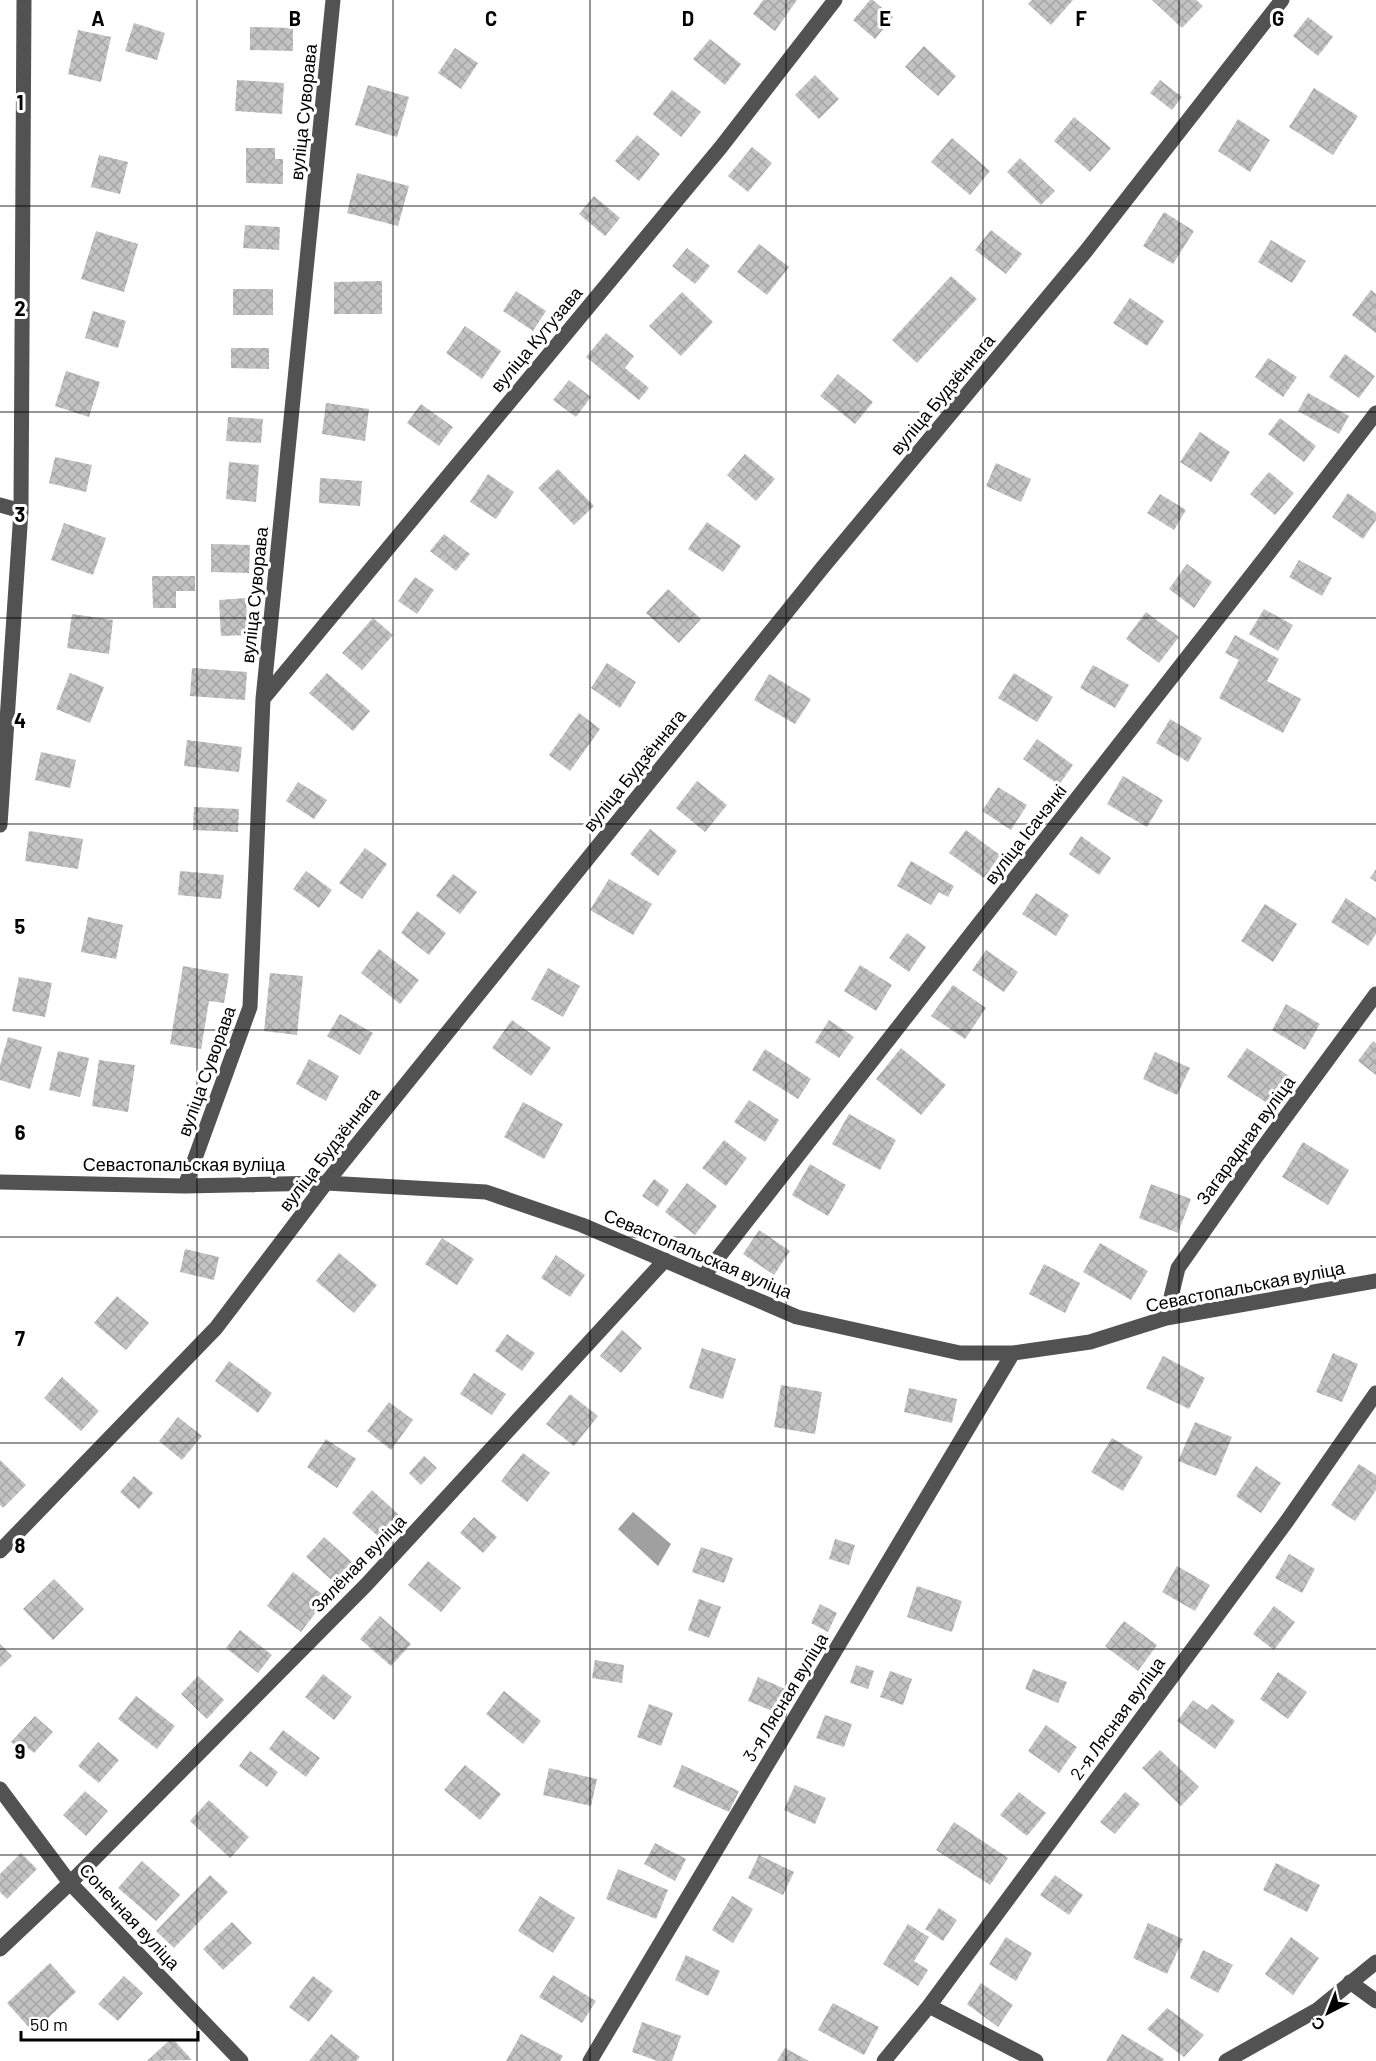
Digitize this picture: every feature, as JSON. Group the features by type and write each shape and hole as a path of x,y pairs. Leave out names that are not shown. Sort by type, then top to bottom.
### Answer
{"street":[{"path":"0,825 21,511 24,0"},
{"name":"вуліца Суворава","path":"186,1186 250,1007 263,699 333,0"},
{"name":"вуліца Кутузава","path":"263,699 721,147 835,0"},
{"name":"вуліца Будзённага","path":"0,1551 216,1328 326,1183 815,576 1086,251 1282,0"},
{"name":"вуліца Ісачэнкі","path":"703,1277 1376,413"},
{"path":"0,505 21,511"},
{"name":"Загарадная вуліца","path":"1166,1318 1178,1268 1376,994"},
{"name":"Севастопальская вуліца","path":"0,1182 186,1186 326,1183 486,1192 582,1225 797,1317 960,1353 1013,1353 1090,1342 1166,1318 1376,1281"},
{"name":"Зялёная вуліца","path":"0,1948 70,1883 366,1586 665,1260"},
{"name":"3-я Лясная вуліца","path":"590,2061 1013,1353"},
{"name":"2-я Лясная вуліца","path":"884,2061 928,2006 1287,1521 1376,1393"},
{"name":"Сонечная вуліца","path":"0,1790 70,1883 242,2061"},
{"path":"1226,2061 1317,2010 1376,1962"},
{"path":"1350,1983 1376,2001"},
{"path":"928,2006 1036,2061"}],"shaded area":[{"path":"633,1512 671,1544 658,1566 618,1529"}],"building":[{"path":"763,0 797,0 775,31 753,14"},
{"path":"870,0 893,17 875,39 853,20"},
{"path":"1032,0 1073,0 1051,25 1028,4"},
{"path":"1152,0 1196,0 1203,6 1182,28"},
{"path":"1308,17 1333,37 1318,56 1293,36"},
{"path":"134,23 165,33 157,60 125,51"},
{"path":"250,27 293,28 293,51 250,50"},
{"path":"78,30 111,37 101,82 68,74"},
{"path":"710,39 741,64 725,85 693,59"},
{"path":"924,46 956,76 938,96 905,67"},
{"path":"455,48 478,63 461,89 438,73"},
{"path":"815,75 839,99 819,119 795,95"},
{"path":"237,80 284,83 282,114 235,111"},
{"path":"1160,80 1182,97 1172,110 1150,93"},
{"path":"368,85 409,97 397,137 355,125"},
{"path":"1314,88 1358,116 1333,155 1289,127"},
{"path":"672,90 701,112 681,137 653,114"},
{"path":"1074,117 1111,148 1090,172 1054,141"},
{"path":"1238,119 1270,140 1250,172 1218,151"},
{"path":"637,135 660,154 639,181 615,161"},
{"path":"952,138 990,171 970,195 931,162"},
{"path":"752,147 772,163 748,192 728,176"},
{"path":"246,148 275,148 275,159 283,159 283,184 246,183"},
{"path":"99,155 128,162 120,194 91,187"},
{"path":"1020,158 1055,191 1041,205 1007,172"},
{"path":"357,173 409,186 398,226 347,213"},
{"path":"594,196 620,218 605,236 579,214"},
{"path":"1164,212 1194,231 1173,264 1143,246"},
{"path":"245,225 280,227 279,250 243,248"},
{"path":"991,230 1022,254 1006,274 975,250"},
{"path":"96,231 138,244 124,292 81,279"},
{"path":"1271,240 1306,261 1292,283 1258,262"},
{"path":"759,244 789,267 767,295 737,272"},
{"path":"687,248 710,266 695,284 672,266"},
{"path":"951,276 977,299 917,363 892,340"},
{"path":"382,281 382,314 334,314 334,282"},
{"path":"233,289 273,289 273,315 233,315"},
{"path":"1371,290 1376,294 1376,333 1352,315"},
{"path":"516,291 546,311 533,331 503,311"},
{"path":"682,292 713,322 681,356 649,326"},
{"path":"1130,298 1164,321 1147,346 1113,323"},
{"path":"93,311 126,321 118,348 85,338"},
{"path":"465,326 501,351 482,379 446,353"},
{"path":"606,333 634,356 625,368 649,388 639,400 586,357"},
{"path":"231,348 269,348 269,369 231,368"},
{"path":"1345,354 1375,376 1359,398 1329,377"},
{"path":"1268,358 1297,377 1283,397 1255,377"},
{"path":"66,371 100,382 89,417 55,406"},
{"path":"838,374 873,402 855,424 820,396"},
{"path":"569,380 591,397 576,417 553,400"},
{"path":"1308,393 1349,416 1339,434 1298,411"},
{"path":"326,403 369,409 365,441 322,434"},
{"path":"421,404 453,427 439,446 407,423"},
{"path":"228,417 263,419 261,443 226,441"},
{"path":"1280,418 1316,446 1304,462 1268,434"},
{"path":"1200,432 1230,452 1211,482 1180,462"},
{"path":"745,454 775,479 756,501 727,475"},
{"path":"55,457 92,465 86,492 49,483"},
{"path":"229,462 259,465 256,502 226,499"},
{"path":"996,463 1031,479 1021,502 986,486"},
{"path":"558,469 594,506 574,525 538,488"},
{"path":"1269,472 1294,493 1275,515 1250,494"},
{"path":"488,474 514,492 496,519 470,502"},
{"path":"320,478 362,481 360,506 319,503"},
{"path":"1348,493 1376,513 1376,520 1363,539 1332,517"},
{"path":"1160,494 1186,510 1174,530 1147,513"},
{"path":"707,522 741,546 723,572 688,549"},
{"path":"64,523 106,538 93,575 51,560"},
{"path":"444,534 470,554 456,571 430,551"},
{"path":"211,544 250,545 249,573 211,572"},
{"path":"1299,560 1332,578 1322,596 1289,577"},
{"path":"1187,564 1212,582 1194,608 1169,589"},
{"path":"152,576 195,576 195,591 176,591 176,608 153,608"},
{"path":"415,577 434,590 417,614 398,601"},
{"path":"668,589 701,619 679,643 646,613"},
{"path":"246,598 248,635 221,636 219,600"},
{"path":"1264,609 1293,625 1278,651 1249,634"},
{"path":"1146,612 1179,637 1159,663 1126,639"},
{"path":"72,614 113,620 109,654 67,648"},
{"path":"373,618 393,635 362,670 342,653"},
{"path":"1235,635 1279,659 1267,681 1301,699 1283,733 1219,698 1239,660 1225,653"},
{"path":"607,663 636,682 620,708 591,688"},
{"path":"1093,665 1129,685 1115,708 1080,688"},
{"path":"192,668 247,672 245,700 190,696"},
{"path":"70,673 104,687 90,723 56,709"},
{"path":"327,673 370,711 353,731 309,693"},
{"path":"1014,673 1053,697 1037,722 998,698"},
{"path":"769,674 811,699 795,724 754,700"},
{"path":"579,713 600,729 570,771 549,755"},
{"path":"1170,719 1202,738 1188,762 1156,743"},
{"path":"1037,739 1073,765 1059,785 1023,759"},
{"path":"187,740 242,747 239,772 184,766"},
{"path":"41,752 76,760 70,788 35,780"},
{"path":"1123,776 1163,800 1147,827 1107,804"},
{"path":"697,781 727,805 705,832 676,808"},
{"path":"298,782 327,800 314,819 286,801"},
{"path":"998,787 1027,805 1011,830 982,811"},
{"path":"194,807 239,809 238,832 193,830"},
{"path":"650,829 677,851 658,876 630,854"},
{"path":"966,830 1000,855 984,878 949,853"},
{"path":"29,831 83,839 78,869 25,861"},
{"path":"1081,836 1111,858 1099,875 1069,854"},
{"path":"365,848 387,864 362,899 339,883"},
{"path":"911,861 954,886 948,897 939,892 931,905 897,886"},
{"path":"1376,869 1376,882 1370,878"},
{"path":"180,871 224,875 221,899 178,895"},
{"path":"306,871 332,890 319,908 293,889"},
{"path":"453,874 477,892 460,914 436,896"},
{"path":"609,879 652,904 633,935 590,910"},
{"path":"1036,893 1069,915 1056,936 1022,914"},
{"path":"1346,898 1376,918 1376,934 1368,946 1331,922"},
{"path":"1265,904 1297,924 1273,962 1241,941"},
{"path":"417,911 446,933 429,955 401,933"},
{"path":"88,917 123,925 116,959 81,952"},
{"path":"907,933 926,947 909,972 889,958"},
{"path":"379,949 419,980 400,1004 361,973"},
{"path":"986,950 1018,972 1004,992 972,970"},
{"path":"860,965 892,985 876,1011 844,991"},
{"path":"183,966 229,974 224,1003 209,1001 201,1049 170,1044"},
{"path":"548,968 580,986 563,1017 531,999"},
{"path":"270,973 303,976 297,1035 264,1031"},
{"path":"19,977 52,983 45,1017 12,1011"},
{"path":"953,985 986,1008 965,1039 931,1016"},
{"path":"1286,1004 1320,1024 1305,1050 1272,1030"},
{"path":"340,1014 373,1033 360,1055 327,1036"},
{"path":"512,1020 551,1048 531,1076 492,1048"},
{"path":"829,1020 854,1037 839,1058 815,1042"},
{"path":"8,1037 42,1047 30,1089 0,1080 0,1065"},
{"path":"1373,1041 1376,1043 1376,1075 1358,1061"},
{"path":"901,1048 946,1085 921,1115 876,1079"},
{"path":"1247,1048 1289,1076 1270,1105 1227,1077"},
{"path":"765,1049 811,1079 798,1099 752,1070"},
{"path":"58,1051 89,1058 80,1097 49,1090"},
{"path":"1155,1052 1190,1068 1177,1095 1143,1079"},
{"path":"309,1059 339,1076 326,1101 296,1084"},
{"path":"99,1060 135,1065 128,1112 92,1106"},
{"path":"749,1100 779,1120 765,1142 734,1122"},
{"path":"523,1102 563,1124 544,1159 504,1137"},
{"path":"849,1114 896,1140 880,1170 832,1144"},
{"path":"724,1140 747,1158 726,1186 702,1168"},
{"path":"1303,1142 1349,1170 1328,1205 1282,1177"},
{"path":"810,1164 846,1185 828,1216 792,1195"},
{"path":"654,1179 669,1190 658,1207 642,1196"},
{"path":"687,1183 717,1206 695,1235 665,1212"},
{"path":"1151,1184 1191,1199 1178,1233 1139,1218"},
{"path":"759,1230 790,1251 774,1275 743,1254"},
{"path":"442,1238 474,1259 457,1285 425,1264"},
{"path":"1100,1243 1148,1271 1131,1300 1083,1272"},
{"path":"185,1249 219,1257 214,1280 180,1272"},
{"path":"339,1253 377,1285 354,1313 316,1281"},
{"path":"556,1255 585,1275 570,1297 541,1278"},
{"path":"1044,1264 1080,1283 1065,1313 1029,1294"},
{"path":"117,1296 149,1323 126,1350 94,1323"},
{"path":"622,1330 642,1348 621,1373 600,1356"},
{"path":"507,1334 535,1353 522,1371 495,1351"},
{"path":"702,1348 736,1359 723,1399 689,1388"},
{"path":"1333,1353 1358,1364 1342,1402 1316,1392"},
{"path":"1163,1356 1205,1378 1189,1409 1146,1388"},
{"path":"229,1361 272,1393 258,1413 215,1381"},
{"path":"474,1373 506,1394 492,1415 460,1394"},
{"path":"62,1377 99,1411 81,1431 44,1398"},
{"path":"781,1385 822,1392 815,1434 774,1427"},
{"path":"909,1388 957,1399 952,1423 904,1412"},
{"path":"570,1394 598,1416 574,1446 546,1424"},
{"path":"389,1402 413,1420 391,1450 367,1431"},
{"path":"178,1417 202,1436 182,1460 159,1441"},
{"path":"1195,1422 1232,1437 1216,1476 1178,1461"},
{"path":"1112,1438 1143,1457 1123,1491 1091,1472"},
{"path":"326,1439 356,1459 337,1488 307,1467"},
{"path":"523,1453 550,1473 527,1502 501,1481"},
{"path":"424,1456 437,1468 421,1485 409,1473"},
{"path":"0,1460 26,1485 3,1508 0,1505"},
{"path":"1359,1464 1376,1475 1376,1490 1355,1521 1331,1505"},
{"path":"1256,1466 1281,1483 1261,1513 1236,1496"},
{"path":"134,1476 153,1493 139,1509 120,1492"},
{"path":"372,1490 400,1516 380,1538 352,1513"},
{"path":"474,1517 497,1537 483,1553 460,1533"},
{"path":"324,1537 354,1564 336,1584 306,1557"},
{"path":"835,1539 855,1545 849,1565 829,1559"},
{"path":"701,1547 733,1558 724,1583 692,1572"},
{"path":"1289,1554 1315,1569 1302,1593 1275,1578"},
{"path":"428,1561 461,1588 441,1612 408,1585"},
{"path":"1177,1566 1210,1585 1195,1611 1162,1592"},
{"path":"293,1572 327,1598 301,1632 267,1606"},
{"path":"54,1579 84,1609 53,1640 23,1609"},
{"path":"917,1586 962,1601 952,1632 907,1617"},
{"path":"699,1599 721,1607 709,1638 688,1630"},
{"path":"820,1604 837,1613 828,1632 811,1623"},
{"path":"1274,1606 1295,1622 1274,1650 1253,1634"},
{"path":"380,1616 411,1644 391,1666 360,1639"},
{"path":"1124,1621 1157,1645 1138,1671 1105,1646"},
{"path":"240,1630 272,1655 258,1673 226,1648"},
{"path":"0,1644 12,1656 0,1667"},
{"path":"595,1660 624,1665 622,1683 592,1678"},
{"path":"856,1665 874,1671 868,1689 850,1683"},
{"path":"1033,1669 1067,1682 1058,1703 1025,1689"},
{"path":"890,1671 912,1679 903,1705 880,1697"},
{"path":"1278,1672 1307,1692 1288,1719 1260,1699"},
{"path":"323,1674 352,1697 334,1720 305,1697"},
{"path":"198,1676 224,1700 207,1719 181,1694"},
{"path":"758,1677 787,1690 777,1713 748,1701"},
{"path":"504,1691 541,1721 523,1744 486,1714"},
{"path":"136,1696 175,1726 157,1749 118,1719"},
{"path":"1193,1700 1207,1710 1212,1704 1235,1721 1215,1749 1177,1721"},
{"path":"649,1704 673,1713 661,1746 637,1737"},
{"path":"825,1715 852,1724 844,1747 816,1738"},
{"path":"35,1716 53,1732 34,1753 24,1745 20,1750 11,1742"},
{"path":"1046,1725 1077,1747 1059,1773 1028,1751"},
{"path":"283,1730 320,1758 306,1777 269,1749"},
{"path":"98,1742 119,1760 99,1783 78,1766"},
{"path":"1160,1750 1199,1787 1181,1806 1142,1768"},
{"path":"250,1751 278,1772 267,1787 239,1766"},
{"path":"465,1765 501,1794 480,1820 444,1790"},
{"path":"682,1765 739,1791 729,1812 673,1787"},
{"path":"549,1768 597,1779 591,1806 543,1795"},
{"path":"795,1785 826,1798 815,1824 784,1810"},
{"path":"85,1791 108,1811 86,1836 63,1815"},
{"path":"1019,1792 1046,1813 1027,1836 1000,1815"},
{"path":"1125,1792 1140,1804 1115,1834 1100,1822"},
{"path":"209,1800 249,1837 230,1858 190,1821"},
{"path":"954,1822 1008,1858 990,1885 936,1850"},
{"path":"655,1843 686,1859 675,1881 644,1864"},
{"path":"21,1853 37,1869 7,1899 0,1892 0,1874"},
{"path":"759,1855 794,1872 783,1895 748,1878"},
{"path":"142,1861 180,1895 156,1921 118,1888"},
{"path":"1276,1863 1320,1885 1307,1912 1263,1890"},
{"path":"618,1869 668,1890 656,1919 606,1899"},
{"path":"210,1875 228,1892 174,1948 156,1931"},
{"path":"1055,1875 1083,1895 1069,1915 1040,1895"},
{"path":"540,1896 575,1918 553,1953 518,1931"},
{"path":"732,1896 753,1909 733,1943 712,1930"},
{"path":"939,1908 957,1920 943,1941 925,1929"},
{"path":"232,1922 252,1943 223,1970 203,1949"},
{"path":"1148,1923 1183,1939 1167,1974 1133,1958"},
{"path":"908,1924 929,1937 914,1961 928,1970 918,1986 883,1964"},
{"path":"1006,1937 1032,1953 1016,1981 989,1964"},
{"path":"1291,1937 1319,1958 1293,1995 1265,1974"},
{"path":"1203,1950 1233,1965 1218,1993 1190,1978"},
{"path":"686,1955 720,1971 708,1996 675,1980"},
{"path":"50,1963 76,1992 33,2032 7,2003"},
{"path":"553,1975 596,2001 582,2023 539,1997"},
{"path":"124,1976 143,1993 118,2021 98,2004"},
{"path":"313,1976 333,1991 309,2022 289,2007"},
{"path":"981,1983 1013,2005 998,2027 967,2004"},
{"path":"833,2003 879,2027 864,2055 818,2030"},
{"path":"1167,2008 1204,2035 1184,2057 1147,2029"},
{"path":"642,2022 681,2036 672,2061 658,2061 632,2052"},
{"path":"331,2034 360,2057 356,2061 309,2061"},
{"path":"521,2034 563,2056 560,2061 506,2061"},
{"path":"1122,2034 1164,2059 1163,2061 1106,2061"},
{"path":"172,2038 192,2060 147,2061"},
{"path":"785,2048 809,2061 777,2061"}]}
